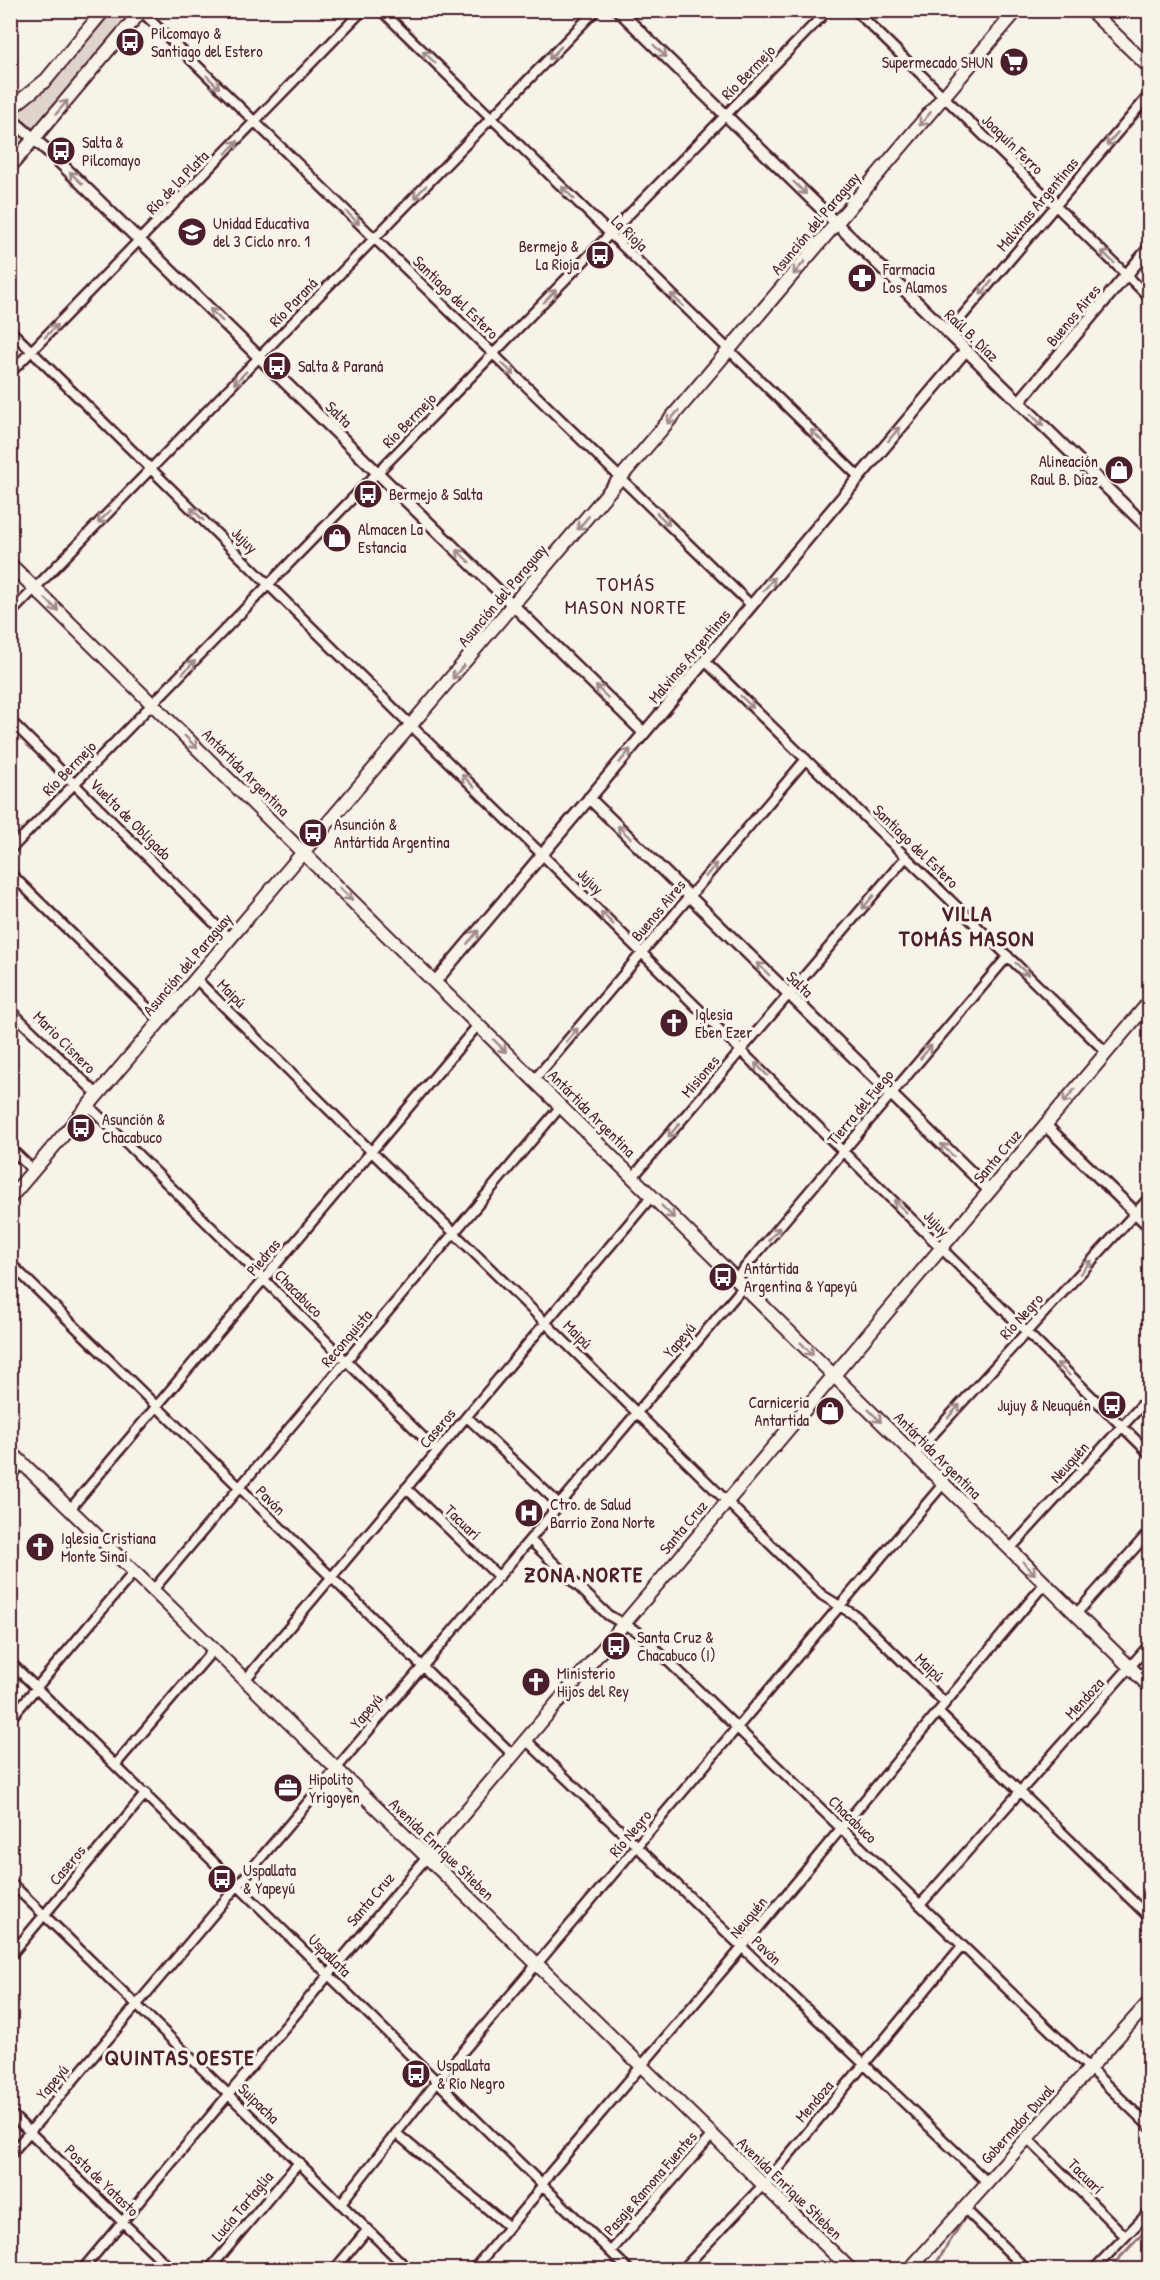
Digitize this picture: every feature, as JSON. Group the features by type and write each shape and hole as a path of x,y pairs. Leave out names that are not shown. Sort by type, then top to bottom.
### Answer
{"main road":[{"path":"10,109 42,84 104,10"},
{"name":"Asunción del Paraguay","path":"10,1198 413,726 1017,10"},
{"path":"1090,10 1149,68"},
{"path":"10,167 15,153 35,139 141,11"},
{"name":"Antártida Argentina","path":"10,564 1149,1687"},
{"name":"Santa Cruz","path":"427,1857 1149,1001"},
{"name":"Avenida Enrique Stieben","path":"10,1451 850,2270"},
{"name":"Gobernador Duval","path":"909,2270 1149,2001"}],"street":[{"name":"Río de la Plata","path":"10,373 363,10"},
{"name":"La Rioja","path":"381,10 859,477"},
{"name":"Río Paraná","path":"10,614 596,10"},
{"name":"Raúl B. Díaz","path":"618,10 1149,530"},
{"name":"Río Bermejo","path":"10,850 828,10"},
{"name":"Joaquín Ferro","path":"855,10 1149,298"},
{"name":"Santiago del Estero","path":"141,11 752,605"},
{"name":"Malvinas Argentinas","path":"948,333 1149,94"},
{"name":"Salta","path":"10,118 35,139 260,357 644,733"},
{"name":"Buenos Aires","path":"1019,402 1149,248"},
{"name":"Jujuy","path":"10,330 844,1150 1149,1454"},
{"name":"Malvinas Argentinas","path":"435,982 966,350"},
{"path":"1141,521 1149,511"},
{"name":"Santiago del Estero","path":"705,661 1106,1052"},
{"name":"Vuelta de Obligado","path":"10,720 230,939"},
{"name":"Buenos Aires","path":"534,1080 806,759"},
{"name":"Salta","path":"590,798 989,1191"},
{"name":"Misiones","path":"633,1177 906,857"},
{"path":"10,873 161,1021"},
{"name":"Tierra del Fuego","path":"740,1282 844,1150 1008,956"},
{"name":"Maipú","path":"196,979 822,1594 856,1616 945,1703"},
{"name":"Mario Cisnero","path":"10,1010 98,1095"},
{"name":"Piedras","path":"70,1509 478,1025"},
{"name":"Chacabuco","path":"89,1106 437,1451"},
{"name":"Reconquista","path":"153,1590 561,1106"},
{"path":"1045,1125 1149,1227"},
{"path":"10,1148 34,1171"},
{"name":"Caseros","path":"245,1680 652,1196"},
{"name":"Río Negro","path":"915,1454 1149,1197"},
{"name":"Pavón","path":"10,1263 330,1579 513,1755"},
{"name":"Yapeyú","path":"10,2155 637,1413 740,1282"},
{"name":"Neuquén","path":"1010,1549 1149,1396"},
{"path":"466,1417 560,1504"},
{"path":"10,1476 22,1463"},
{"name":"Río Negro","path":"340,2203 438,2082 944,1484"},
{"name":"Tacuarí","path":"406,1488 499,1577"},
{"path":"1076,1614 1149,1531"},
{"name":"Chacabuco","path":"530,1540 608,1615 638,1632 1149,2127"},
{"path":"10,1719 134,1572"},
{"name":"Neuquén","path":"473,2270 641,2065 1045,1583"},
{"name":"Mendoza","path":"920,1905 1149,1644"},
{"path":"116,1764 214,1649"},
{"name":"Uspallata","path":"10,1662 146,1793 629,2270"},
{"path":"938,1712 1149,1918"},
{"name":"Pavón","path":"526,1740 987,2182"},
{"name":"Caseros","path":"10,1956 146,1793"},
{"name":"Santa Cruz","path":"82,2270 427,1857"},
{"name":"Suipacha","path":"10,1882 409,2270"},
{"name":"Mendoza","path":"682,2270 763,2184 962,1946"},
{"name":"Posta de Yatasto","path":"10,2113 172,2270"},
{"path":"396,2133 509,2227"},
{"name":"Pasaje Ramona Fuentes","path":"611,2251 712,2135"},
{"name":"Tacuarí","path":"1027,2138 1125,2236"},
{"name":"Lucía Tartaglia","path":"209,2270 299,2163"},
{"path":"964,2208 1027,2270"},
{"path":"1093,2270 1149,2211"},
{"path":"334,2270 368,2229"}],"shaded area":[{"path":"113,11 125,11 126,20 36,128 30,128 18,118 17,112 47,88"},
{"path":"10,126 24,138 19,146 11,142"}],"waterway":[{"path":"932,2270 967,2214"},
{"path":"1108,2270 1150,2226"}],"place":[{"name":"Pilcomayo & Santiago del Estero","path":"130,42"},
{"name":"Supermecado SHUN","path":"1014,62"},
{"name":"Salta & Pilcomayo","path":"61,151"},
{"name":"Unidad Educativa del 3 Ciclo nro. 1","path":"192,232"},
{"name":"Bermejo & La Rioja","path":"600,255"},
{"name":"Farmacia Los Alamos","path":"862,278"},
{"name":"Salta & Paraná","path":"277,366"},
{"name":"Alineación Raul B. Diaz","path":"1119,470"},
{"name":"Bermejo & Salta","path":"368,494"},
{"name":"Almacen La Estancia","path":"337,538"},
{"name":"Asunción & Antártida Argentina","path":"313,833"},
{"name":"Iglesia Eben Ezer","path":"674,1023"},
{"name":"Asunción & Chacabuco","path":"81,1128"},
{"name":"Antártida Argentina & Yapeyú","path":"723,1277"},
{"name":"Jujuy & Neuquén","path":"1112,1405"},
{"name":"Carniceria Antartida","path":"830,1411"},
{"name":"Ctro. de Salud Barrio Zona Norte","path":"529,1513"},
{"name":"Iglesia Cristiana Monte Sinaí","path":"40,1547"},
{"name":"Santa Cruz & Chacabuco (I)","path":"616,1646"},
{"name":"Ministerio Hijos del Rey","path":"536,1682"},
{"name":"Hipolito Yrigoyen","path":"288,1788"},
{"name":"Uspallata & Yapeyú","path":"222,1879"},
{"name":"Uspallata & Río Negro","path":"416,2074"}],"district":[{"name":"TOMÁS MASON NORTE","path":"626,594"},
{"name":"VILLA TOMÁS MASON","path":"967,926"},
{"name":"ZONA NORTE","path":"584,1574"},
{"name":"QUINTAS OESTE","path":"180,2057"}]}
